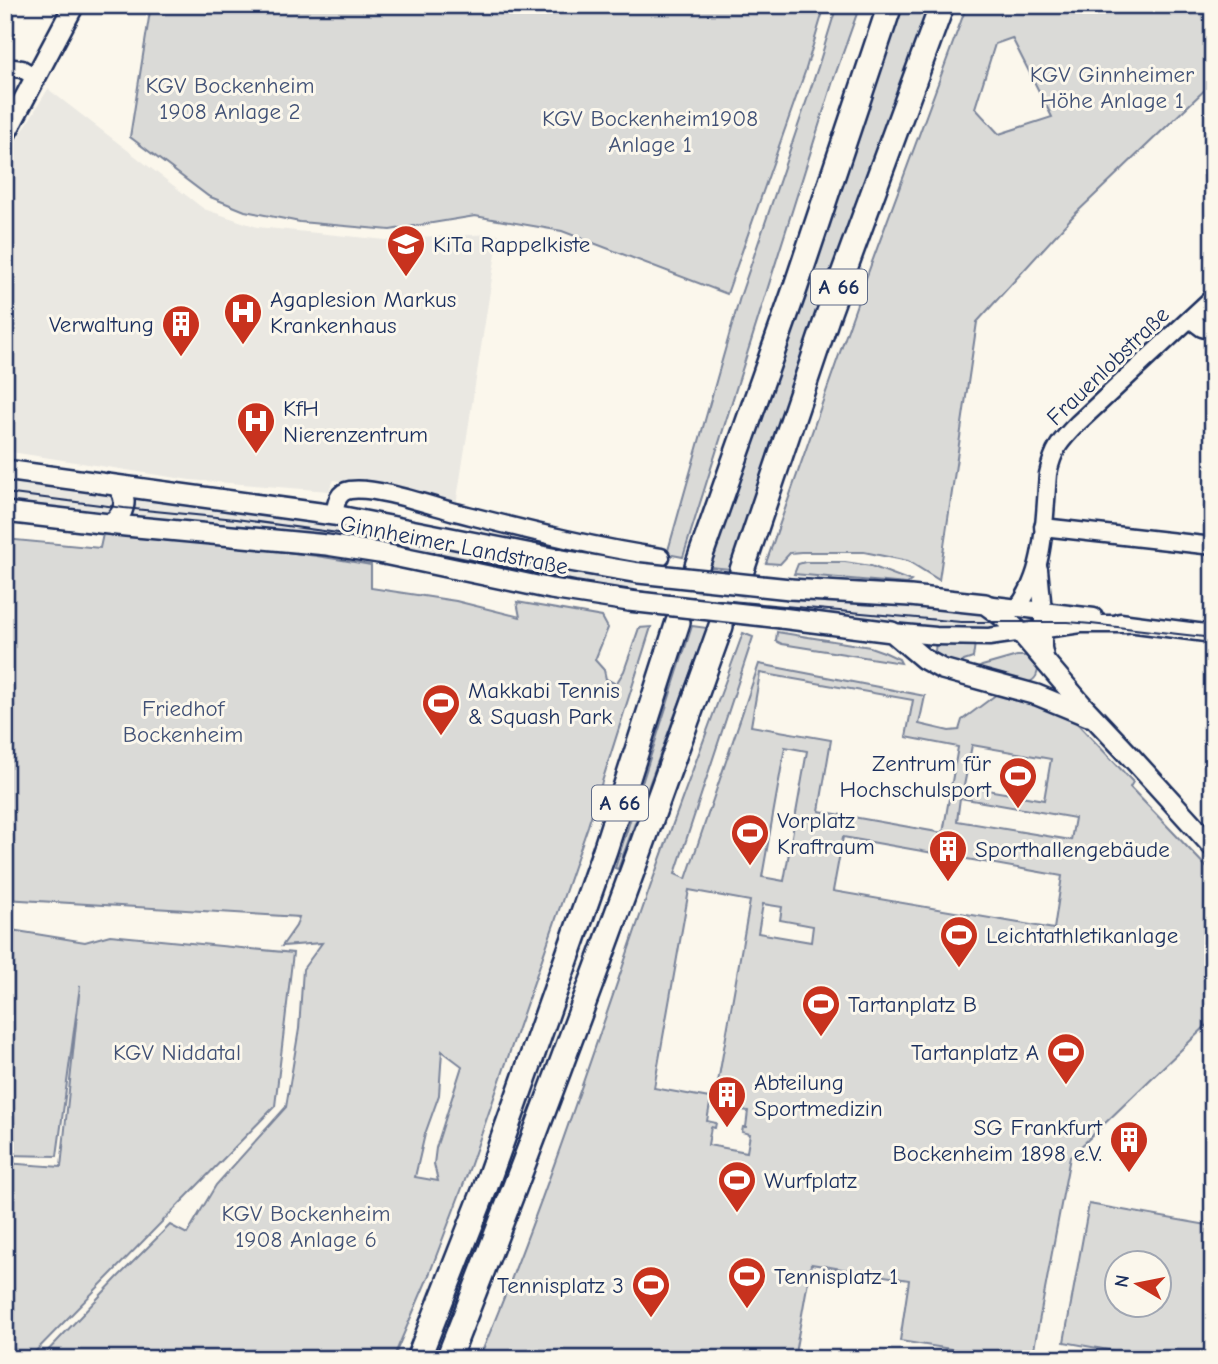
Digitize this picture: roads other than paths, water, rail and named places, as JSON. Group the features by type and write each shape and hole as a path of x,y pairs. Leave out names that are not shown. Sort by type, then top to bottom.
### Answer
{"highway":[{"name":"A 66","path":"697,566 795,289 890,5"},
{"name":"A 66","path":"742,570 828,315 942,5"},
{"name":"A 66","path":"418,1359 486,1186 605,850 678,622"},
{"name":"A 66","path":"448,1359 587,997 721,626"}],"main road":[{"path":"5,135 74,5"},
{"name":"Ginnheimer Landstraße","path":"5,470 334,515 639,573 790,589 911,596 985,604"},
{"path":"111,524 124,508 124,496 118,487"},
{"name":"Ginnheimer Landstraße","path":"5,512 340,547 392,555 551,589 629,601 892,632"},
{"path":"985,604 1021,633 1059,680 1213,847"},
{"path":"892,632 924,659 942,669 1037,695 1094,719"},
{"path":"1013,688 1041,683 1046,674 1046,662"}],"street":[{"path":"5,67 22,69 35,78"},
{"name":"Frauenlobstraße","path":"1017,608 1031,586 1039,559 1048,474 1059,443 1213,298"},
{"path":"1190,318 1202,328 1213,331"},
{"name":"Ginnheimer Landstraße","path":"334,515 340,495 351,490 362,490 519,528 661,557"},
{"path":"1043,527 1213,546"},
{"name":"Frauenlobstraße","path":"1039,559 1043,611"},
{"path":"985,604 1213,634"},
{"path":"1043,611 1043,648 1046,662"},
{"name":"Ginnheimer Landstraße","path":"892,632 989,637 1081,624 1127,624"}],"tunnel":[{"path":"678,622 697,566"},
{"path":"721,626 742,570"}],"tram line":[{"path":"5,493 338,533 576,581 664,595 961,622 1068,622 1213,638"}],"place":[{"name":"KiTa Rappelkiste","path":"406,278"},
{"name":"Agaplesion Markus Krankenhaus","path":"243,346"},
{"name":"Verwaltung","path":"181,358"},
{"name":"KfH Nierenzentrum","path":"256,455"},
{"name":"Makkabi Tennis & Squash Park","path":"441,737"},
{"name":"Zentrum für Hochschulsport","path":"1018,810"},
{"name":"Vorplatz Kraftraum","path":"750,867"},
{"name":"Sporthallengebäude","path":"948,883"},
{"name":"Leichtathletikanlage","path":"959,969"},
{"name":"Tartanplatz B","path":"821,1038"},
{"name":"Tartanplatz A","path":"1066,1086"},
{"name":"Abteilung Sportmedizin","path":"727,1129"},
{"name":"SG Frankfurt Bockenheim 1898 e.V.","path":"1129,1174"},
{"name":"Wurfplatz","path":"737,1214"},
{"name":"Tennisplatz 1","path":"747,1310"},
{"name":"Tennisplatz 3","path":"651,1319"}],"park label":[{"name":"KGV Ginnheimer Höhe Anlage 1","path":"1112,87"},
{"name":"KGV Bockenheim 1908 Anlage 2","path":"230,98"},
{"name":"KGV Bockenheim1908 Anlage 1","path":"650,131"},
{"name":"Friedhof Bockenheim","path":"183,721"},
{"name":"KGV Niddatal","path":"177,1052"},
{"name":"KGV Bockenheim 1908 Anlage 6","path":"306,1226"}]}
